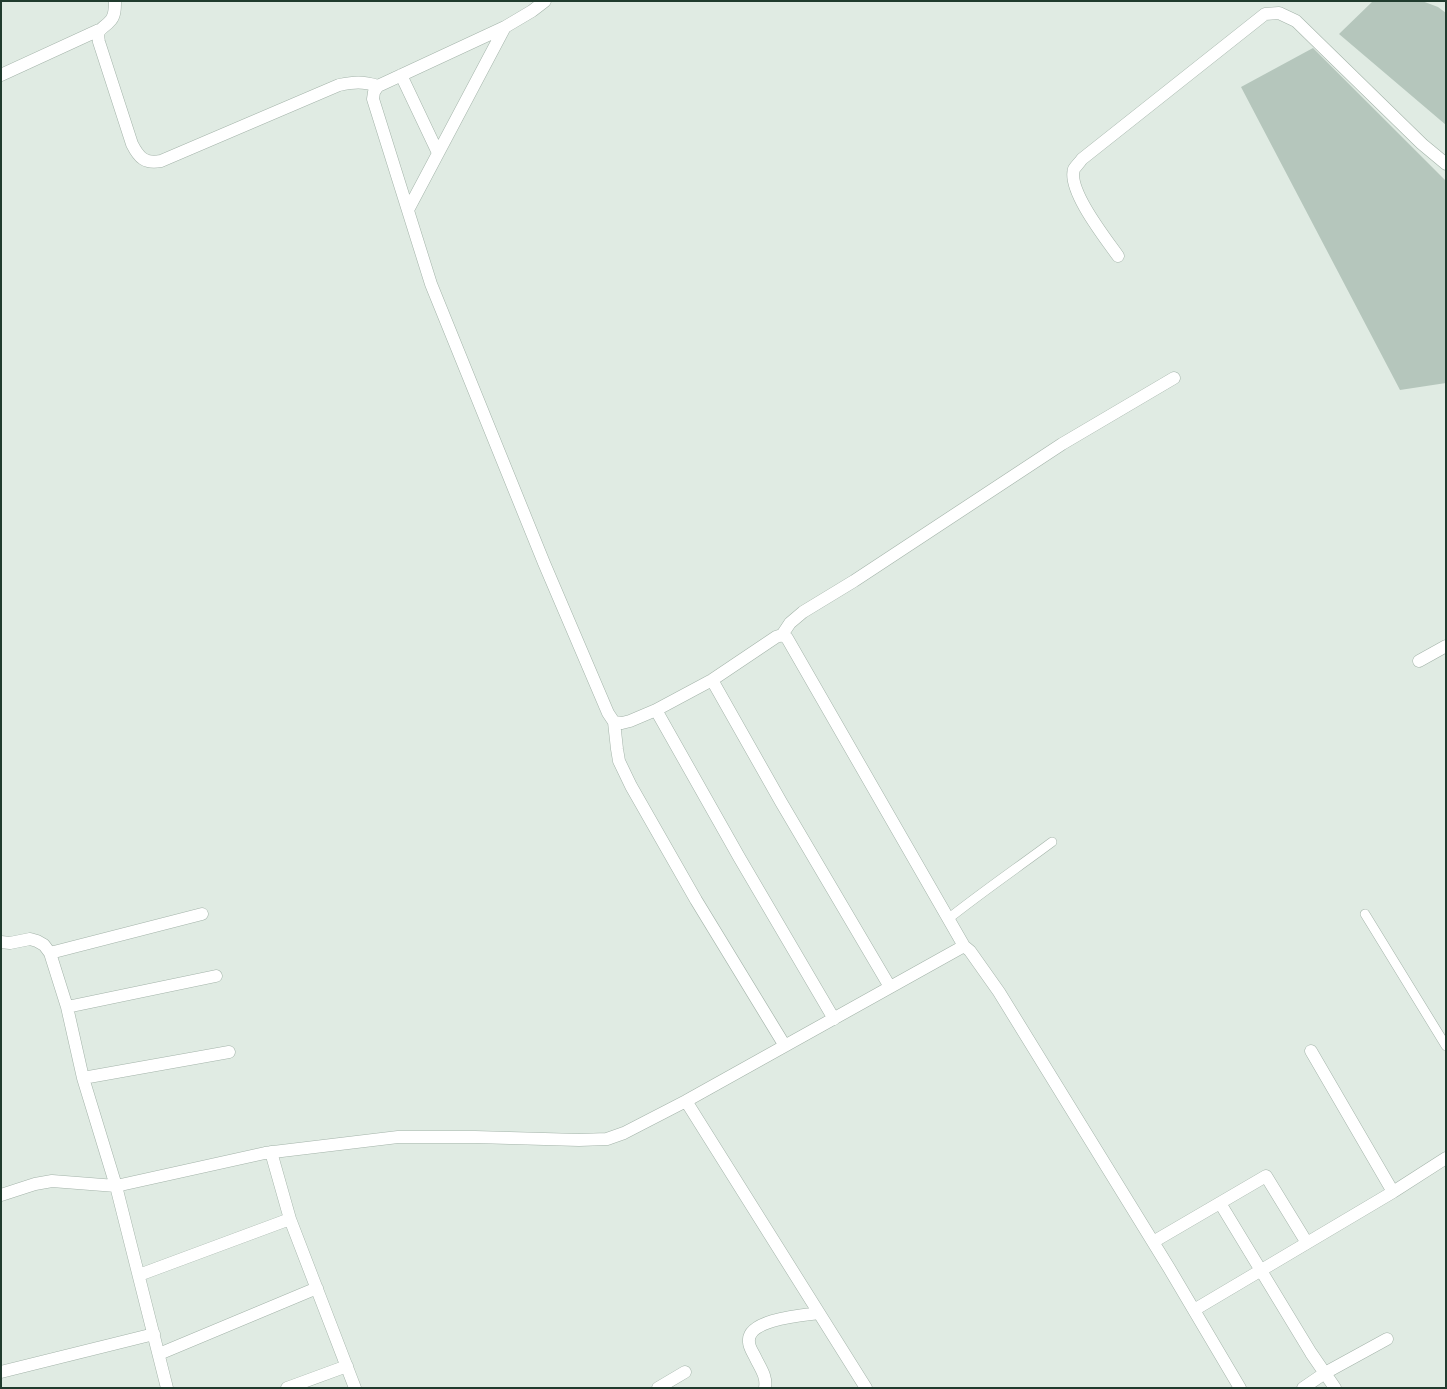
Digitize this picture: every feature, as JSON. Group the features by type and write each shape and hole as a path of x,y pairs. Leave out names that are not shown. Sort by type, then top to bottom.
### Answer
{"street":[{"path":"1,75 99,30 111,20 115,10 115,1"},
{"path":"545,1 532,11 504,27 378,86 374,92 373,99 431,284 544,563 608,713 614,722 619,761 631,786 696,900 785,1046"},
{"path":"1118,256 1079,198 1074,185 1074,170 1082,160 1265,14 1279,13 1296,21 1422,144 1446,164"},
{"path":"408,210 504,27"},
{"path":"99,30 98,35 100,42 132,144 137,154 144,160 152,162 161,161 338,85 366,82 378,86"},
{"path":"401,75 438,153"},
{"path":"614,722 622,723 630,721 656,710 712,680 776,637 782,635 790,623 802,612 854,581 1062,444 1174,378"},
{"path":"782,635 787,638 791,644 964,946 970,951 999,992 1153,1242 1240,1388"},
{"path":"1419,661 1446,646"},
{"path":"712,680 781,802 890,987"},
{"path":"656,710 743,864 834,1018"},
{"path":"50,953 202,914"},
{"path":"1,942 10,943 30,939 38,941 44,945 50,953 67,1008 83,1078 116,1186 167,1388"},
{"path":"1,1195 35,1184 52,1181 116,1186 271,1152 398,1137 475,1137 579,1140 607,1139 624,1133 686,1101 964,946"},
{"path":"67,1008 216,976"},
{"path":"1311,1051 1393,1192"},
{"path":"83,1078 229,1052"},
{"path":"686,1101 866,1388"},
{"path":"271,1152 290,1219 355,1388"},
{"path":"1194,1310 1393,1192 1446,1158"},
{"path":"1153,1242 1266,1176 1306,1243"},
{"path":"1220,1203 1260,1271 1311,1353 1335,1388"},
{"path":"139,1275 290,1219"},
{"path":"159,1354 317,1288"},
{"path":"766,1388 767,1382 764,1374 748,1341 750,1335 756,1328 775,1320 819,1313"},
{"path":"1,1372 154,1334"},
{"path":"1303,1388 1325,1373 1387,1339"},
{"path":"287,1388 347,1366"},
{"path":"658,1388 685,1372"}],"lane":[{"path":"948,919 1052,842"},
{"path":"1365,914 1446,1046"}],"building":[{"path":"1373,1 1422,1 1438,7 1446,13 1446,125 1339,34"},
{"path":"1313,48 1446,181 1446,383 1400,390 1241,87"}]}
